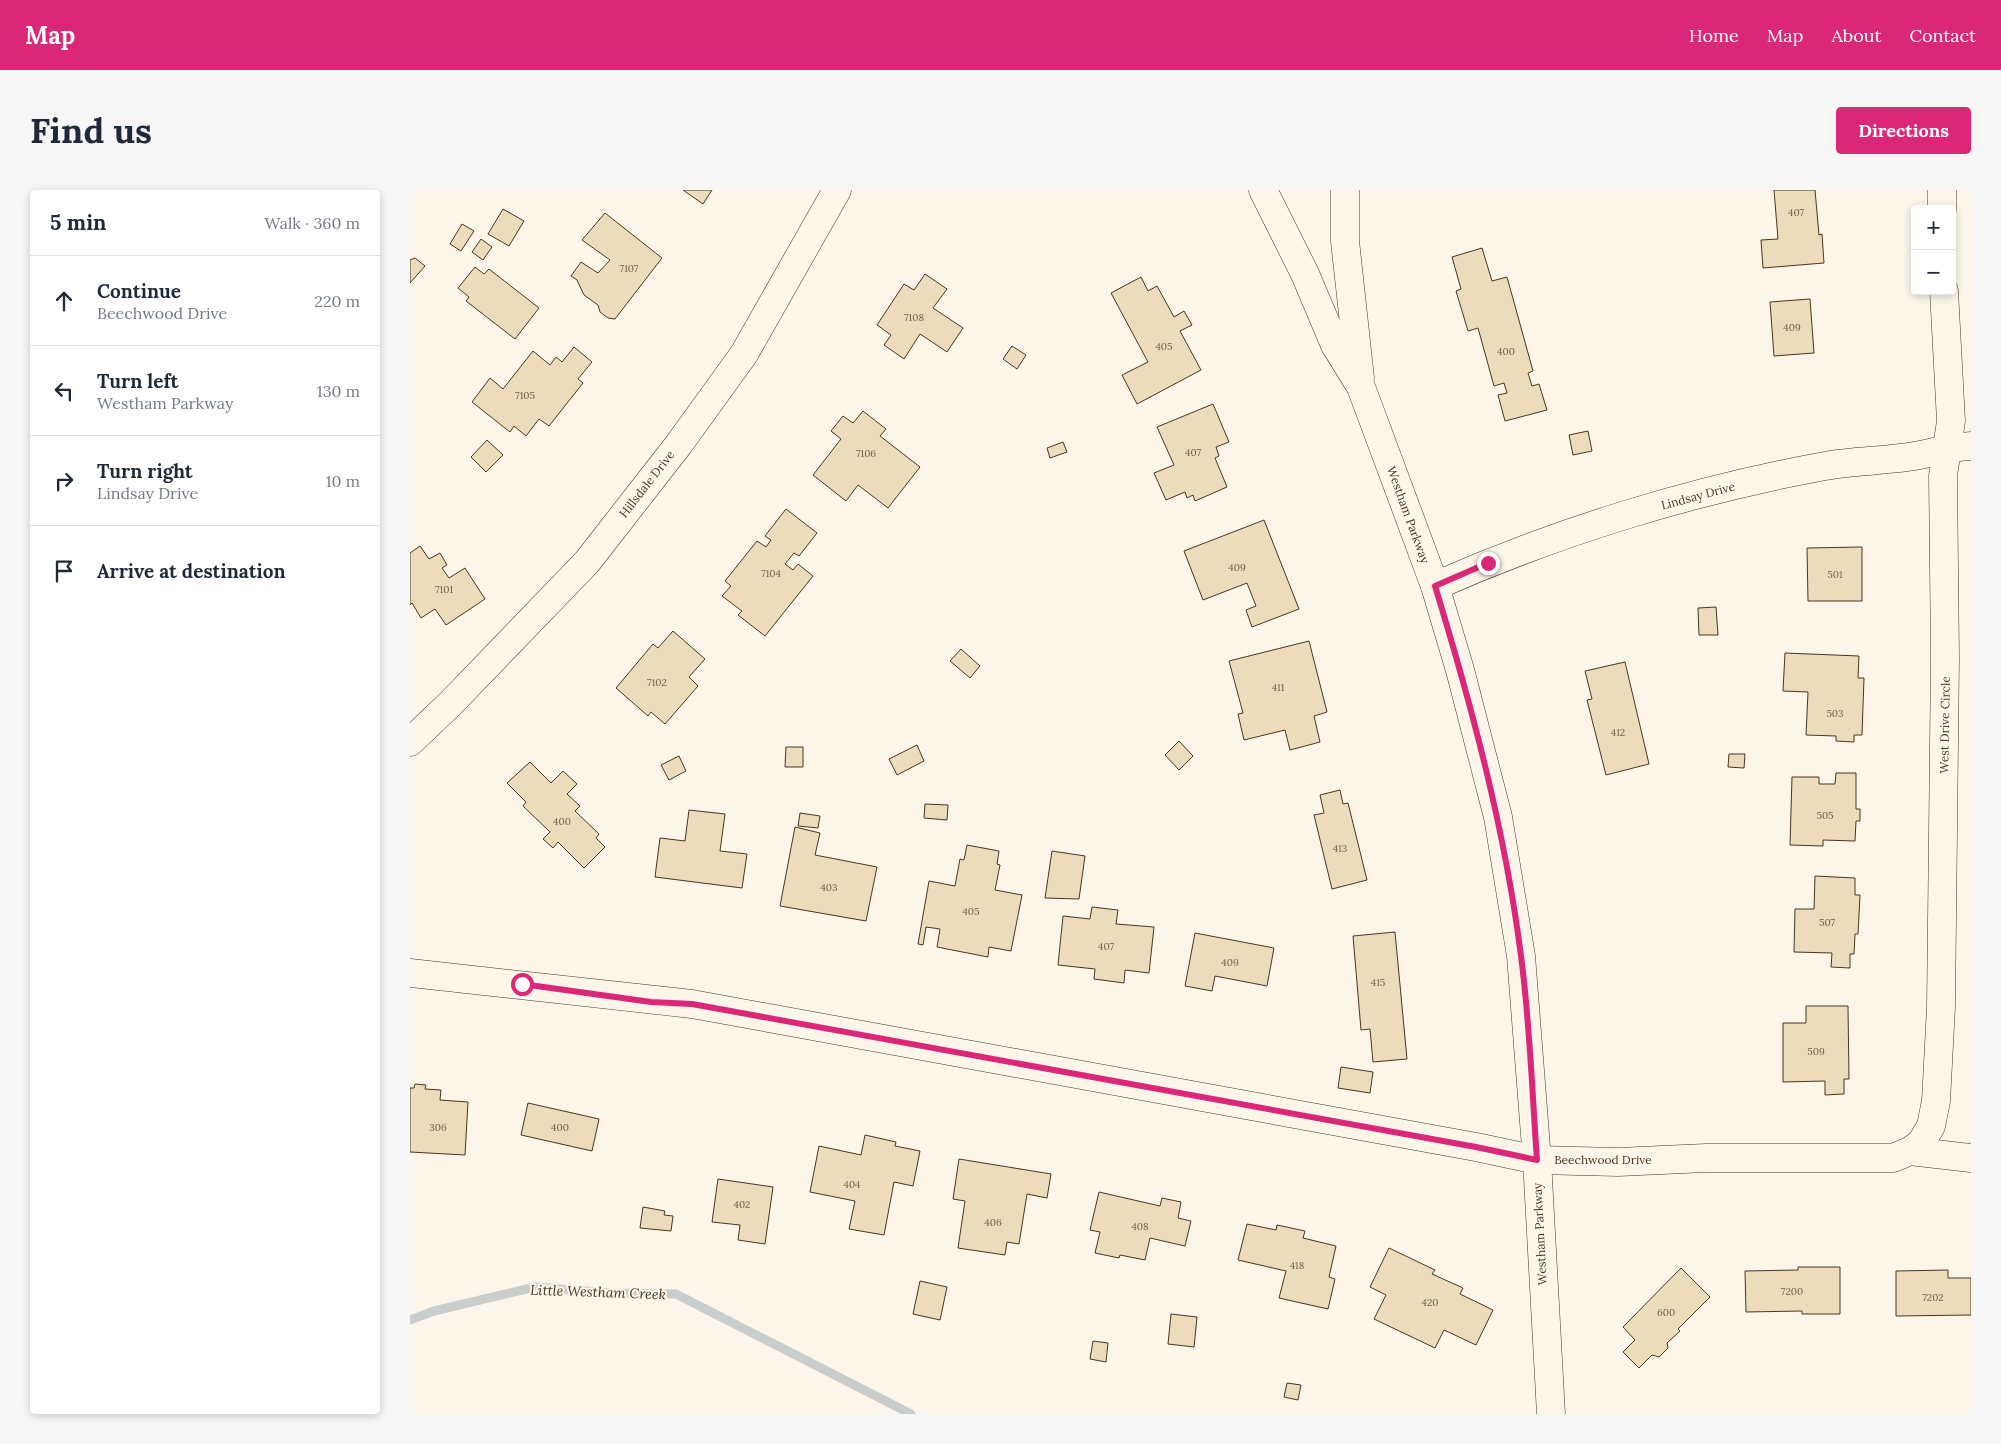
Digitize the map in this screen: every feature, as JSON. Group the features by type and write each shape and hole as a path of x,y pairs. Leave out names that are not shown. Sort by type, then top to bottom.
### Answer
{"street":[{"name":"Hillsdale Drive","path":"410,742 451,703 587,562 679,444 744,354 837,190"},
{"name":"Westham Parkway","path":"1263,190 1304,274 1335,345 1361,387 1435,586 1460,670 1498,817 1521,956 1537,1160 1551,1414"},
{"name":"Westham Parkway","path":"1345,190 1345,241 1361,387"},
{"path":"1942,190 1942,205"},
{"name":"West Drive Circle","path":"1910,1151 1922,1143 1930,1126 1936,1101 1941,1007 1945,686 1944,476 1959,448 1951,421 1944,295"},
{"name":"Lindsay Drive","path":"1435,586 1539,543 1644,510 1826,465 1906,457 1959,448"},
{"name":"Beechwood Drive","path":"410,973 692,1004 1476,1147 1537,1160 1618,1162 1706,1158 1893,1158 1910,1151 1971,1158"}],"building":[{"path":"683,190 712,190 703,204"},
{"path":"1774,190 1815,190 1819,235 1822,234 1824,263 1763,268 1761,240 1778,239"},
{"path":"503,209 524,221 509,246 488,234"},
{"path":"605,213 662,258 615,319 608,318 600,312 598,305 584,295 577,280 571,276 581,262 598,273 610,260 582,240"},
{"path":"462,224 474,231 461,251 450,244"},
{"path":"481,239 492,247 483,260 472,252"},
{"path":"1482,248 1492,281 1507,277 1533,371 1528,373 1532,386 1539,384 1547,410 1505,421 1498,395 1507,393 1504,383 1494,386 1478,328 1468,331 1456,291 1461,289 1452,257"},
{"path":"415,258 425,266 410,283 410,260"},
{"path":"475,267 484,274 489,269 539,308 515,339 466,301 469,297 458,288"},
{"path":"925,274 947,289 933,308 963,328 947,352 920,334 904,359 884,345 891,335 877,325 904,284 914,290"},
{"path":"1141,277 1148,291 1157,286 1174,317 1184,311 1192,325 1180,331 1201,370 1137,404 1122,375 1148,362 1111,293"},
{"path":"1810,299 1814,353 1774,356 1770,302"},
{"path":"1012,346 1026,355 1017,369 1003,359"},
{"path":"574,347 592,362 578,379 583,383 549,426 539,419 526,436 514,426 510,432 472,402 490,378 503,389 533,351 550,365 556,357 562,362"},
{"path":"1213,404 1229,442 1216,447 1219,456 1215,458 1227,487 1195,501 1193,495 1187,498 1185,492 1166,500 1154,473 1174,465 1157,427"},
{"path":"863,411 886,429 880,436 920,467 888,508 858,485 846,501 813,475 841,439 831,431 843,416 853,423"},
{"path":"1588,431 1592,451 1573,455 1569,435"},
{"path":"487,440 503,455 486,472 471,457"},
{"path":"1063,442 1067,452 1050,458 1047,448"},
{"path":"786,509 817,533 799,556 794,553 785,564 793,570 798,564 813,576 765,636 738,615 742,611 722,596 731,586 725,581 757,541 766,547 771,540 765,536"},
{"path":"1264,520 1299,609 1252,627 1246,610 1256,606 1247,583 1203,600 1184,551"},
{"path":"420,546 429,559 440,553 447,565 442,568 449,578 465,568 485,599 446,625 435,609 421,618 412,603 410,605 410,553"},
{"path":"1862,547 1862,601 1808,601 1807,548"},
{"path":"1716,607 1718,635 1699,635 1698,608"},
{"path":"673,631 705,659 689,677 698,686 665,724 651,712 648,716 616,688 653,644 658,648"},
{"path":"1309,641 1327,712 1314,716 1320,742 1290,750 1285,730 1244,740 1238,714 1243,713 1229,661"},
{"path":"961,649 980,666 970,678 950,661"},
{"path":"1785,653 1859,656 1858,678 1864,678 1862,735 1854,735 1854,742 1836,741 1836,736 1806,735 1808,692 1783,691"},
{"path":"1625,662 1649,764 1606,775 1587,700 1592,699 1585,671"},
{"path":"1179,741 1193,756 1179,770 1165,755"},
{"path":"917,745 924,761 897,775 889,759"},
{"path":"786,747 803,747 803,767 785,767"},
{"path":"1729,754 1745,754 1744,768 1728,767"},
{"path":"679,756 686,771 669,780 661,765"},
{"path":"530,762 551,783 563,771 577,784 567,794 580,806 575,811 599,834 596,838 605,847 584,868 558,842 553,848 543,839 550,832 523,806 526,802 507,783"},
{"path":"1836,773 1856,773 1856,809 1860,809 1860,821 1856,821 1855,841 1823,840 1823,846 1790,845 1792,777 1819,777 1819,784 1835,784"},
{"path":"1340,790 1343,804 1348,803 1367,880 1332,889 1314,815 1324,813 1320,795"},
{"path":"925,804 948,805 947,820 924,818"},
{"path":"689,810 725,814 720,851 747,854 742,888 655,877 660,838 685,841"},
{"path":"800,813 820,816 818,828 798,826"},
{"path":"795,827 820,833 815,855 877,867 866,921 780,906"},
{"path":"967,845 999,851 997,864 1000,865 995,890 1022,895 1011,951 989,947 988,957 937,947 940,929 926,927 923,945 918,944 929,881 955,886 960,859 964,860"},
{"path":"1052,851 1085,856 1079,899 1045,898"},
{"path":"1815,876 1855,878 1855,895 1860,895 1858,934 1855,934 1854,954 1850,954 1850,968 1831,967 1832,953 1794,952 1795,909 1814,909"},
{"path":"1092,907 1118,910 1116,924 1154,927 1149,973 1125,970 1124,983 1094,979 1095,969 1058,965 1063,916 1090,919"},
{"path":"1395,932 1407,1059 1373,1062 1370,1029 1361,1030 1353,936"},
{"path":"1195,933 1274,948 1267,986 1215,976 1212,991 1185,986"},
{"path":"1806,1006 1848,1006 1849,1079 1844,1079 1844,1094 1825,1095 1825,1081 1783,1082 1783,1023 1806,1023"},
{"path":"1341,1067 1373,1072 1370,1093 1338,1088"},
{"path":"415,1084 426,1085 425,1089 441,1090 440,1100 468,1102 465,1155 410,1152 410,1088 414,1088"},
{"path":"528,1103 599,1119 592,1151 521,1135"},
{"path":"865,1135 896,1142 895,1146 920,1151 913,1186 894,1182 884,1235 849,1229 855,1201 810,1192 819,1146 861,1155"},
{"path":"959,1159 1051,1174 1047,1198 1027,1194 1019,1244 1007,1242 1005,1255 958,1248 965,1201 953,1199"},
{"path":"718,1179 773,1187 765,1244 738,1240 740,1225 712,1222"},
{"path":"1099,1192 1160,1206 1162,1198 1181,1202 1178,1218 1191,1221 1185,1246 1150,1238 1145,1260 1120,1255 1119,1258 1095,1253 1100,1232 1090,1230"},
{"path":"643,1207 665,1211 664,1215 673,1216 671,1231 640,1228"},
{"path":"1247,1224 1276,1230 1277,1225 1305,1231 1303,1238 1336,1246 1329,1277 1335,1279 1328,1309 1279,1298 1286,1271 1238,1260"},
{"path":"1389,1248 1435,1270 1432,1274 1463,1288 1460,1294 1493,1310 1476,1345 1444,1330 1435,1348 1374,1319 1386,1295 1370,1287"},
{"path":"1798,1267 1840,1267 1840,1314 1802,1314 1802,1311 1746,1312 1745,1271 1798,1270"},
{"path":"1681,1268 1710,1297 1678,1329 1680,1331 1667,1343 1668,1348 1659,1357 1652,1355 1639,1368 1623,1352 1635,1340 1623,1327"},
{"path":"1948,1270 1948,1278 1971,1278 1971,1315 1896,1316 1896,1271"},
{"path":"920,1281 947,1287 940,1320 913,1314"},
{"path":"1171,1314 1197,1317 1194,1347 1168,1344"},
{"path":"1093,1341 1108,1343 1106,1362 1090,1359"},
{"path":"1287,1383 1301,1385 1298,1400 1284,1397"}],"waterway":[{"name":"Little Westham Creek","path":"410,1320 434,1311 535,1287 611,1293 676,1294 911,1414"}],"route":[{"path":"522,984 651,1002 692,1004 1476,1147 1537,1160 1521,956 1498,817 1460,670 1435,586 1488,563"}]}
